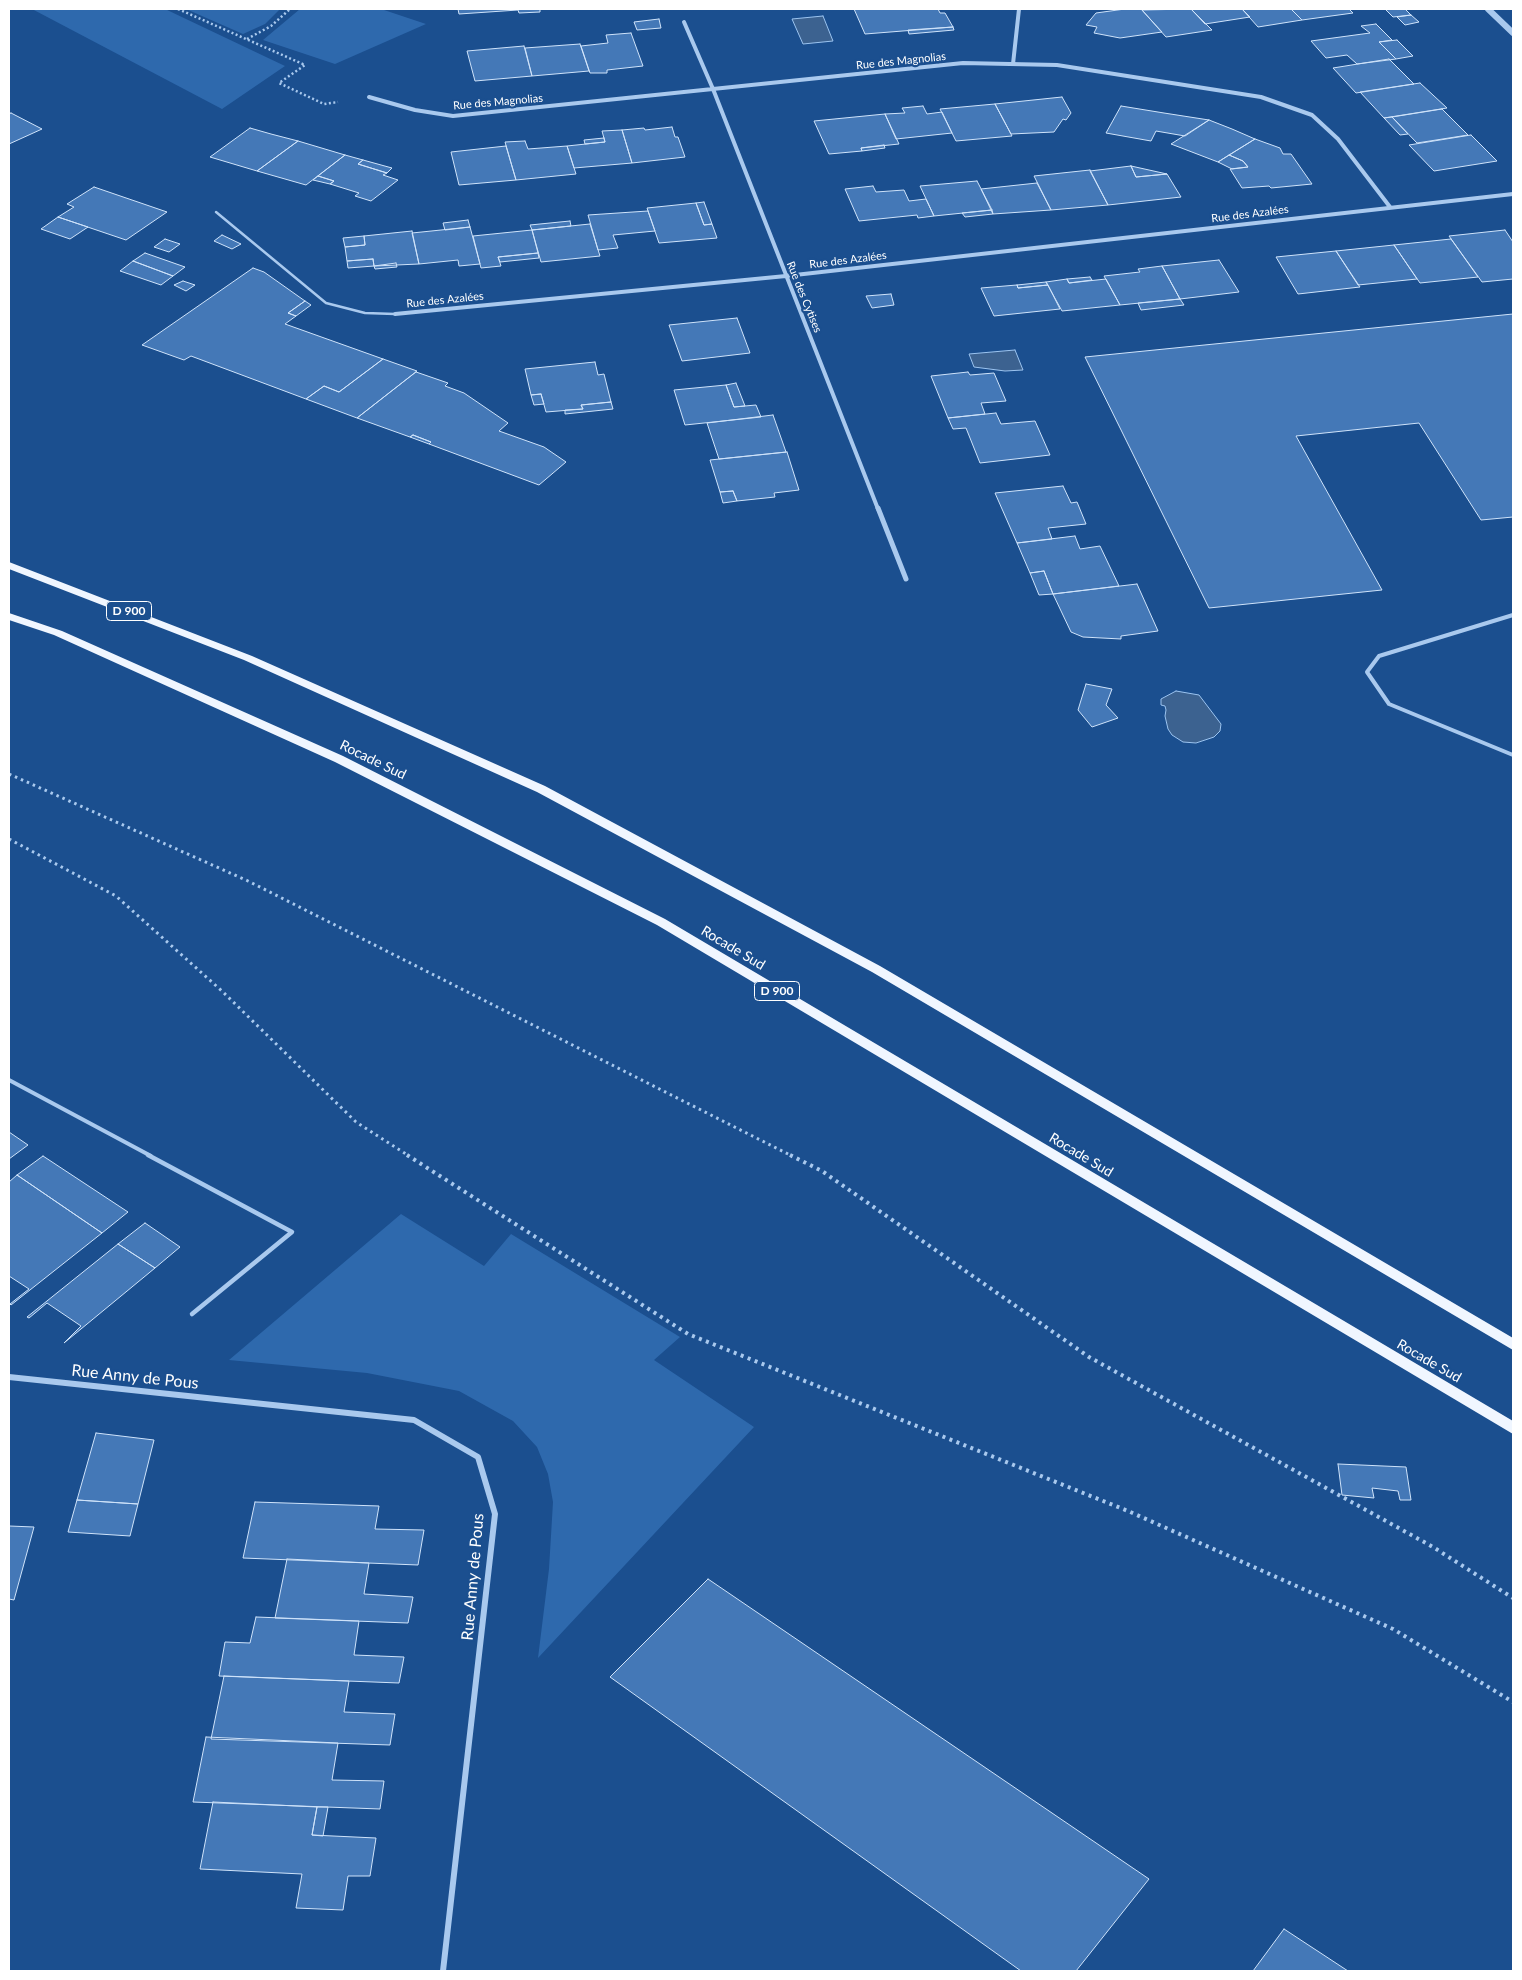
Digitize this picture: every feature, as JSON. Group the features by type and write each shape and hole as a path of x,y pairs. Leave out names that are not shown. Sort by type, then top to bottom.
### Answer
{"main road":[{"name":"D 900","path":"9,565 248,658 542,789 876,969 1513,1344"},
{"name":"Rocade Sud","path":"9,616 58,633 339,759 661,922 1513,1428"}],"street":[{"path":"1013,64 1019,9"},
{"path":"1488,9 1513,33"},
{"name":"Rue des Cytises","path":"684,22 713,89 906,579"},
{"name":"Rue des Magnolias","path":"370,97 415,110 453,116 963,63 1057,65 1261,97 1312,115 1338,139 1390,207"},
{"name":"Rue des Azalées","path":"395,314 786,276 1513,194"},
{"name":"Rue Anny de Pous","path":"9,1376 414,1420 478,1457 495,1514 443,1971"}],"lane":[{"name":"Rue des Azalées","path":"216,212 326,303 365,313 395,314"},
{"path":"1513,615 1379,656 1367,672 1389,704 1513,756"},
{"path":"9,1080 292,1232 192,1314"}],"path":[{"path":"178,9 305,65 279,83 324,104 370,97"},
{"path":"247,39 271,26 290,9"},
{"path":"9,774 248,881 822,1171 1089,1357 1433,1547 1513,1598"},
{"path":"9,838 116,896 223,992 356,1122 688,1334 882,1414 1128,1511 1393,1629 1513,1702"}],"shaded area":[{"path":"32,9 165,9 285,66 222,109"},
{"path":"186,9 280,9 265,24 243,34"},
{"path":"300,9 381,9 426,24 335,64 263,40"},
{"path":"823,16 833,41 803,44 792,19"},
{"path":"1015,350 1023,370 1005,371 974,367 969,354"},
{"path":"1176,691 1199,695 1221,724 1220,731 1214,737 1196,743 1183,742 1172,735 1168,729 1165,716 1166,710 1165,706 1161,705 1161,699"},
{"path":"401,1214 484,1266 511,1234 680,1337 654,1360 754,1427 538,1658 549,1569 553,1502 548,1474 537,1447 513,1421 459,1391 367,1373 229,1360"}],"building":[{"path":"458,9 540,9 540,12 519,13 518,10 459,14"},
{"path":"854,9 938,9 940,13 945,13 953,27 865,34"},
{"path":"1141,9 1162,32 1120,38 1094,33 1097,27 1086,25 1096,13"},
{"path":"1191,9 1242,9 1250,17 1205,24"},
{"path":"1191,9 1212,30 1166,37 1142,10"},
{"path":"1242,9 1291,9 1302,20 1258,27"},
{"path":"1291,9 1349,9 1353,13 1302,20"},
{"path":"1385,9 1405,9 1411,15 1393,17"},
{"path":"1411,15 1419,22 1405,25 1397,17"},
{"path":"659,19 661,28 637,30 634,22"},
{"path":"1376,24 1392,40 1379,42 1396,59 1357,64 1347,55 1326,58 1311,41 1370,33 1361,26"},
{"path":"953,27 954,30 909,34 908,30"},
{"path":"631,33 643,66 607,70 607,73 590,73 581,46 608,43 606,35"},
{"path":"1397,40 1413,56 1396,59 1379,42"},
{"path":"580,44 589,71 532,76 525,48"},
{"path":"524,46 532,76 475,81 467,51"},
{"path":"1389,59 1414,84 1356,93 1333,68"},
{"path":"1420,83 1447,108 1384,118 1360,92"},
{"path":"1062,97 1071,113 1066,120 1063,119 1054,132 1011,134 995,104"},
{"path":"995,104 1012,136 956,141 940,109"},
{"path":"923,106 927,114 942,112 952,133 896,139 885,114 905,113 902,108"},
{"path":"1121,106 1209,120 1185,136 1156,131 1151,141 1106,133"},
{"path":"1442,109 1468,135 1417,143 1392,117"},
{"path":"11,113 42,129 9,144 9,114"},
{"path":"885,114 899,144 861,148 862,151 829,154 814,121"},
{"path":"1392,117 1408,134 1400,135 1384,118"},
{"path":"1209,120 1255,139 1218,162 1171,144"},
{"path":"672,127 675,137 678,137 685,157 632,163 622,130"},
{"path":"250,128 298,141 257,171 210,157"},
{"path":"622,130 632,163 574,168 567,146 605,142 602,131"},
{"path":"1471,135 1497,161 1434,171 1409,145"},
{"path":"604,138 605,142 585,144 584,140"},
{"path":"1255,139 1280,148 1283,154 1291,154 1312,184 1271,188 1269,186 1242,188 1230,169 1248,167 1243,161 1229,155"},
{"path":"298,141 345,155 306,185 257,171"},
{"path":"525,141 528,149 567,146 576,174 516,180 505,142"},
{"path":"884,145 885,148 862,151 861,148"},
{"path":"506,146 516,180 459,185 451,152"},
{"path":"345,155 363,160 358,164 387,173 383,175 398,180 371,201 355,196 359,193 330,184 334,181 318,176"},
{"path":"1229,155 1243,161 1248,167 1232,169 1218,162"},
{"path":"363,160 392,168 387,173 358,164"},
{"path":"1131,166 1136,177 1167,174 1181,197 1108,205 1090,171"},
{"path":"1131,166 1167,174 1136,177"},
{"path":"1090,170 1108,205 1051,210 1034,176"},
{"path":"318,176 334,181 330,184 313,180"},
{"path":"977,181 992,210 934,216 920,186"},
{"path":"1037,183 1051,210 993,214 981,189"},
{"path":"873,186 876,192 904,190 909,201 926,199 934,216 918,218 917,215 859,221 845,189"},
{"path":"94,187 167,212 126,240 58,217 74,207 67,204"},
{"path":"704,202 712,224 704,225 696,203"},
{"path":"696,203 704,225 712,224 717,238 659,243 647,208"},
{"path":"992,210 993,214 965,217 962,213"},
{"path":"648,211 655,231 613,235 618,248 598,250 588,215"},
{"path":"58,217 88,227 70,239 41,229"},
{"path":"468,220 470,227 445,230 443,223"},
{"path":"570,221 571,226 532,230 530,225"},
{"path":"590,224 600,256 541,262 532,230"},
{"path":"470,227 480,264 459,266 458,260 419,264 412,233"},
{"path":"532,230 538,253 498,257 501,266 481,268 473,236"},
{"path":"1505,230 1513,242 1513,279 1482,282 1449,236"},
{"path":"412,231 419,264 374,266 373,259 347,261 345,247 365,245 364,236"},
{"path":"222,235 241,244 232,249 214,241"},
{"path":"364,236 365,245 345,247 343,238"},
{"path":"165,239 180,244 169,252 154,247"},
{"path":"1451,239 1478,277 1420,283 1394,245"},
{"path":"1394,245 1417,279 1358,285 1336,251"},
{"path":"1336,251 1360,287 1298,294 1276,257"},
{"path":"145,253 185,267 173,276 133,261"},
{"path":"538,253 539,258 500,262 498,257"},
{"path":"373,259 374,266 348,268 347,261"},
{"path":"1219,260 1239,292 1180,299 1162,266"},
{"path":"133,261 173,276 161,285 120,271"},
{"path":"396,263 397,267 375,269 374,266"},
{"path":"1162,266 1180,299 1120,305 1104,276 1140,272 1138,269"},
{"path":"253,268 264,272 305,301 288,313 296,316 285,324 383,359 339,392 324,386 306,399 191,356 184,360 142,345"},
{"path":"1090,277 1092,280 1069,283 1067,279"},
{"path":"1067,279 1069,283 1106,279 1120,305 1062,311 1046,282"},
{"path":"183,281 195,285 186,291 174,285"},
{"path":"1046,282 1048,285 1018,288 1017,285"},
{"path":"1017,285 1018,288 1048,285 1060,309 994,316 981,288"},
{"path":"891,294 894,305 872,308 866,296"},
{"path":"1180,299 1184,305 1141,310 1138,303"},
{"path":"305,301 311,305 296,316 288,313"},
{"path":"1513,314 1513,517 1481,520 1419,423 1296,436 1382,590 1209,608 1085,357"},
{"path":"737,318 750,353 682,361 669,325"},
{"path":"383,359 417,371 357,418 306,399 324,386 339,392"},
{"path":"595,362 598,375 604,374 611,402 581,405 583,409 546,412 541,394 531,395 525,369"},
{"path":"416,372 448,383 445,386 464,393 508,423 499,431 544,447 566,462 539,485 429,444 431,442 413,435 410,437 357,418"},
{"path":"968,372 970,375 994,373 1006,401 981,403 985,414 948,418 931,376"},
{"path":"736,383 745,406 734,407 726,385"},
{"path":"726,385 734,407 756,405 761,417 685,425 674,390"},
{"path":"541,394 544,404 534,405 531,395"},
{"path":"611,402 613,409 565,414 565,410 583,409 581,405"},
{"path":"996,413 1001,424 1035,421 1050,455 980,463 966,428 953,429 948,418"},
{"path":"773,415 786,452 719,459 707,423"},
{"path":"413,435 431,442 429,444 410,437"},
{"path":"787,452 799,490 774,493 775,497 737,501 733,491 720,492 710,460"},
{"path":"1063,486 1071,503 1077,502 1086,524 1048,528 1052,539 1017,543 995,493"},
{"path":"733,491 737,501 723,503 720,492"},
{"path":"1075,536 1080,549 1100,546 1119,586 1053,594 1044,571 1030,573 1017,543"},
{"path":"1044,571 1053,594 1039,595 1030,573"},
{"path":"1137,584 1158,631 1121,636 1121,639 1083,637 1071,632 1053,594"},
{"path":"1086,684 1112,689 1106,705 1118,718 1092,727 1078,710"},
{"path":"9,1132 28,1145 9,1159"},
{"path":"43,1156 128,1212 102,1233 17,1175"},
{"path":"17,1175 102,1233 11,1305 29,1289 9,1276 9,1182"},
{"path":"145,1223 180,1247 155,1268 118,1244"},
{"path":"118,1244 155,1268 64,1343 81,1326 47,1303 29,1318 27,1317"},
{"path":"96,1433 154,1440 138,1504 77,1500"},
{"path":"1338,1464 1406,1467 1411,1500 1400,1500 1398,1491 1372,1488 1374,1498 1342,1495"},
{"path":"77,1500 138,1504 130,1536 68,1532"},
{"path":"255,1502 379,1506 375,1529 424,1530 418,1565 243,1558"},
{"path":"9,1526 34,1527 14,1600 9,1599"},
{"path":"287,1559 369,1563 364,1594 413,1597 408,1623 275,1618"},
{"path":"708,1579 1149,1879 1076,1971 1021,1971 610,1677"},
{"path":"256,1617 359,1621 354,1655 404,1657 399,1683 219,1676 225,1642 250,1643"},
{"path":"224,1676 349,1681 344,1712 395,1714 390,1745 211,1739"},
{"path":"206,1737 338,1743 332,1780 384,1781 380,1809 193,1802"},
{"path":"213,1802 317,1807 312,1835 376,1838 370,1876 348,1876 343,1910 296,1908 302,1874 200,1869"},
{"path":"317,1807 328,1807 323,1836 312,1835"},
{"path":"1284,1929 1348,1971 1253,1971"}]}
